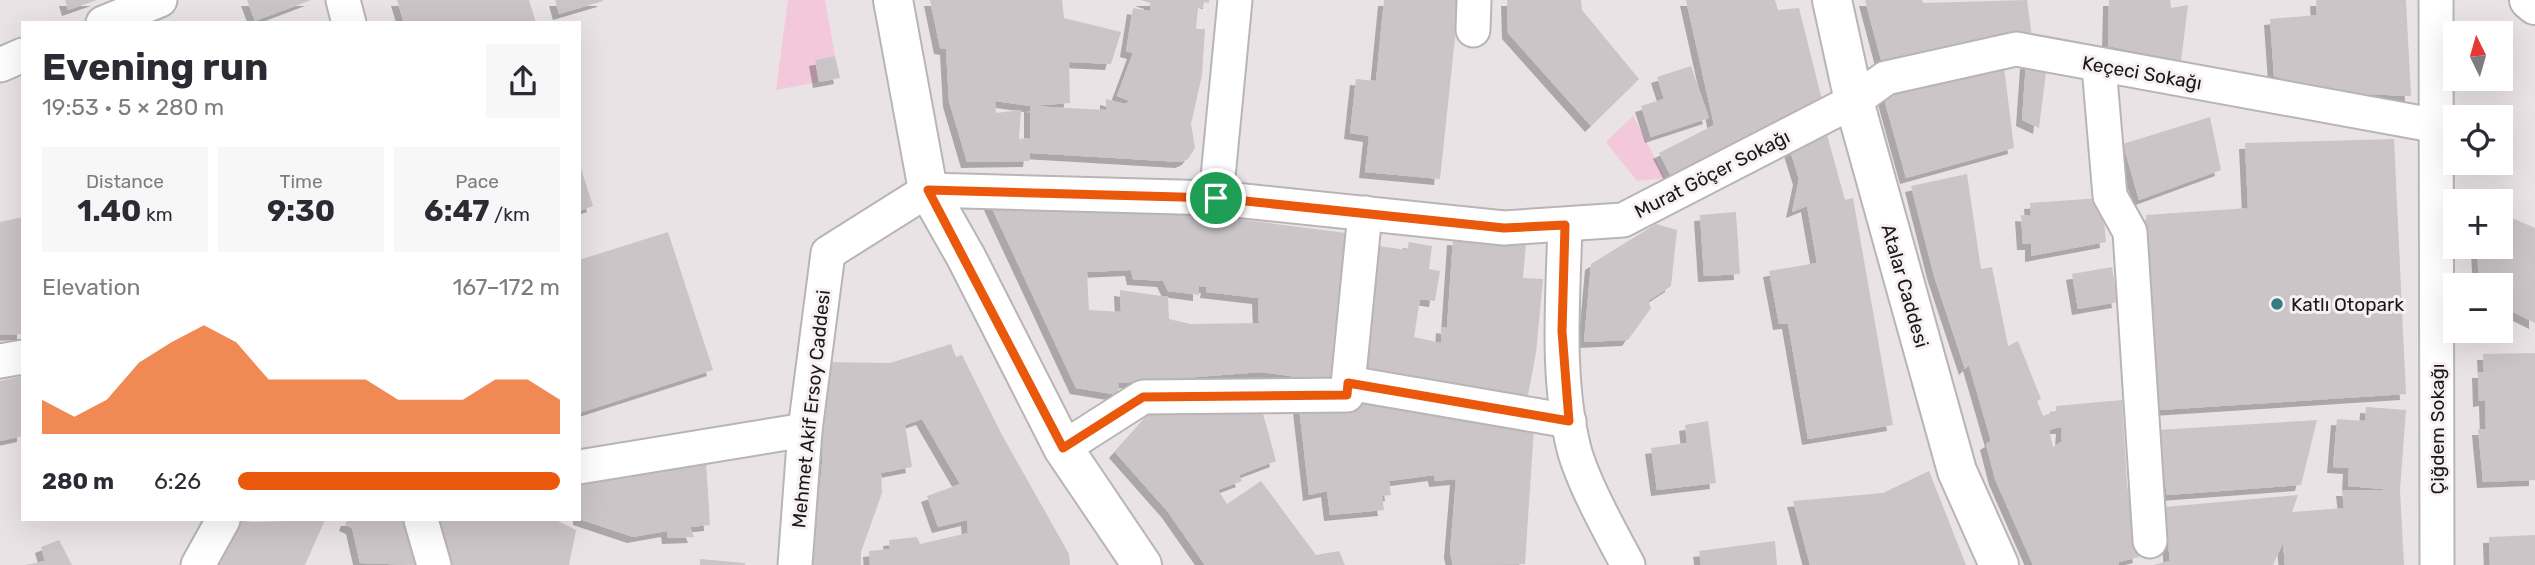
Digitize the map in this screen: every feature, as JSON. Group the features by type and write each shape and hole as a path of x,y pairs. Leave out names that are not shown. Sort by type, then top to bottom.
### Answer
{"main road":[{"path":"893,0 928,190 1063,448 1142,565"},
{"name":"Atalar Caddesi","path":"1832,0 1854,101 1957,471 1999,565"},
{"path":"2529,0 2535,5"}],"street":[{"path":"108,21 157,0"},
{"path":"343,0 348,21"},
{"path":"1216,198 1236,0"},
{"name":"Çiğdem Sokağı","path":"2436,0 2437,565"},
{"name":"Keçeci Sokağı","path":"1854,101 1886,78 2016,48 2099,66 2438,126"},
{"path":"0,65 21,56"},
{"path":"2099,66 2110,196 2130,232 2150,541"},
{"name":"Murat Göçer Sokağı","path":"928,190 1216,198 1504,228 1623,220 1854,101"},
{"name":"Mehmet Akif Ersoy Caddesi","path":"795,565 805,430 828,253 928,190"},
{"path":"1063,448 1143,397 1347,395 1365,213"},
{"path":"1565,225 1562,331 1569,421 1575,452 1628,565"},
{"path":"0,361 21,356"},
{"path":"1348,383 1569,421"},
{"path":"581,467 805,430"},
{"path":"198,565 222,521"},
{"path":"421,521 434,565"}],"shaded area":[{"path":"788,0 825,0 835,56 815,60 819,82 776,90"},
{"path":"1633,116 1665,178 1637,181 1606,142"}],"building":[{"path":"65,0 97,0 68,10"},
{"path":"247,0 311,0 255,21"},
{"path":"397,0 529,0 535,21 403,21"},
{"path":"555,0 603,0 603,1 559,14"},
{"path":"930,0 1062,0 1064,18 1121,32 1111,64 1069,62 1070,103 1030,106 1106,110 1106,99 1125,104 1130,101 1117,96 1133,53 1126,51 1133,8 1150,11 1150,3 1141,0 1209,0 1209,3 1204,2 1203,8 1198,7 1196,29 1205,29 1202,75 1191,124 1195,148 1188,159 1181,162 1030,153 1029,161 967,162 949,101 946,49 940,48","holes":["995,101 1030,106 1030,138 1019,139 1021,110 996,113"]},
{"path":"1384,0 1459,0 1440,179 1365,172 1369,136 1350,133 1356,79 1376,81"},
{"path":"1507,0 1581,0 1582,10 1639,79 1591,126 1508,33"},
{"path":"1686,0 1775,0 1778,10 1799,8 1822,100 1672,178 1659,153 1714,125"},
{"path":"1865,0 1922,0 1923,3 2027,0 2032,37 1989,37 1881,60"},
{"path":"2109,0 2170,0 2171,8 2188,5 2181,61 2108,46"},
{"path":"2316,0 2406,0 2411,96 2336,93 2274,76 2270,19 2317,15"},
{"path":"835,56 840,78 819,82 815,60"},
{"path":"2026,63 2047,64 2039,128 2022,120"},
{"path":"1691,66 1709,118 1651,137 1641,106 1664,99 1657,77"},
{"path":"2004,67 2014,148 1906,178 1883,95"},
{"path":"2210,117 2221,170 2139,200 2123,144"},
{"path":"1826,131 1845,200 1853,198 1893,425 1808,439 1788,323 1779,324 1769,271 1817,263 1807,206 1792,212 1799,179 1789,147"},
{"name":"Katlı Otopark","path":"2394,139 2406,394 2159,410 2146,215 2248,208 2245,143"},
{"path":"581,169 593,206 581,210"},
{"path":"1967,174 1981,269 1992,267 2008,346 2018,341 2041,399 2037,401 2043,416 2056,411 2056,406 2122,400 2127,485 2139,557 2119,562 2119,565 2033,565 1995,479 1986,444 1991,441 1969,365 1965,369 1934,276 1911,186","holes":["2062,428 2061,442 2053,447 2049,430"]},
{"path":"2102,198 2106,242 2031,256 2031,244 2023,244 2021,215 2031,216 2030,203"},
{"path":"989,202 1115,212 1214,216 1346,233 1334,382 1261,372 1118,383 1119,395 1076,388","holes":["1131,270 1133,279 1163,281 1168,291 1199,295 1199,286 1207,287 1206,292 1258,298 1259,323 1190,324 1169,319 1168,297 1120,290 1121,312 1089,310 1087,272"]},
{"path":"1736,212 1740,274 1704,276 1700,215"},
{"path":"21,217 21,334 0,335 0,222"},
{"path":"2513,218 2535,228 2535,323 2513,312 2513,273 2478,273 2478,259 2513,259"},
{"path":"1656,224 1677,230 1671,286 1648,301 1651,308 1628,340 1584,342 1591,264"},
{"path":"668,232 713,370 581,412 581,259"},
{"path":"1453,239 1526,243 1523,278 1543,279 1536,353 1528,395 1359,370 1379,246 1407,250 1409,242 1432,246 1429,269 1440,271 1435,301 1420,299 1414,337 1441,343 1442,327 1447,328"},
{"path":"2112,267 2118,302 2078,309 2072,274"},
{"path":"951,344 956,357 962,355 1002,435 1069,554 1070,565 870,565 869,551 890,549 889,540 917,537 920,544 968,533 967,520 938,527 927,496 960,484 922,419 905,425 912,467 881,473 882,493 861,552 861,565 812,565 822,464 826,362 890,363"},
{"path":"2535,353 2535,480 2483,482 2478,429 2486,429 2485,400 2479,401 2478,372 2484,372 2483,354"},
{"path":"21,376 21,436 0,441 0,381"},
{"path":"1259,399 1276,461 1239,475 1242,481 1218,490 1227,504 1261,481 1316,555 1339,551 1345,565 1205,565 1168,512 1115,452 1155,407"},
{"path":"1366,402 1534,427 1525,564 1453,565 1450,552 1456,479 1435,481 1434,475 1389,481 1391,495 1382,496 1384,510 1330,515 1327,491 1309,495 1299,407"},
{"path":"2366,407 2406,410 2400,490 2404,565 2285,565 2283,543 2273,565 2153,565 2170,561 2164,507 2298,495 2292,512 2344,508 2342,490 2393,490 2348,486 2349,468 2333,467 2337,419 2365,421"},
{"path":"2317,420 2301,485 2167,495 2157,430"},
{"path":"1708,421 1716,483 1657,490 1651,448 1687,443 1685,425"},
{"path":"706,461 710,525 690,527 694,537 668,538 667,531 633,537 581,520 581,478"},
{"path":"1929,471 1966,565 1810,565 1793,501 1883,493"},
{"path":"234,521 325,521 305,565 212,565"},
{"path":"347,521 405,521 415,565 360,563 352,528 345,525"},
{"path":"436,521 558,521 576,530 569,565 451,565"},
{"path":"2535,535 2535,565 2490,565 2489,537"},
{"path":"59,540 72,565 25,565 45,561 41,547"},
{"path":"1775,541 1777,565 1701,565 1699,551"},
{"path":"700,559 745,563 745,565 700,565"}],"place":[{"name":"Katlı Otopark","path":"2277,304"}],"route":[{"path":"928,190 1216,198 1504,228 1565,225 1562,331 1569,421 1348,383 1347,395 1143,397 1063,448 966,257 928,190"}]}
